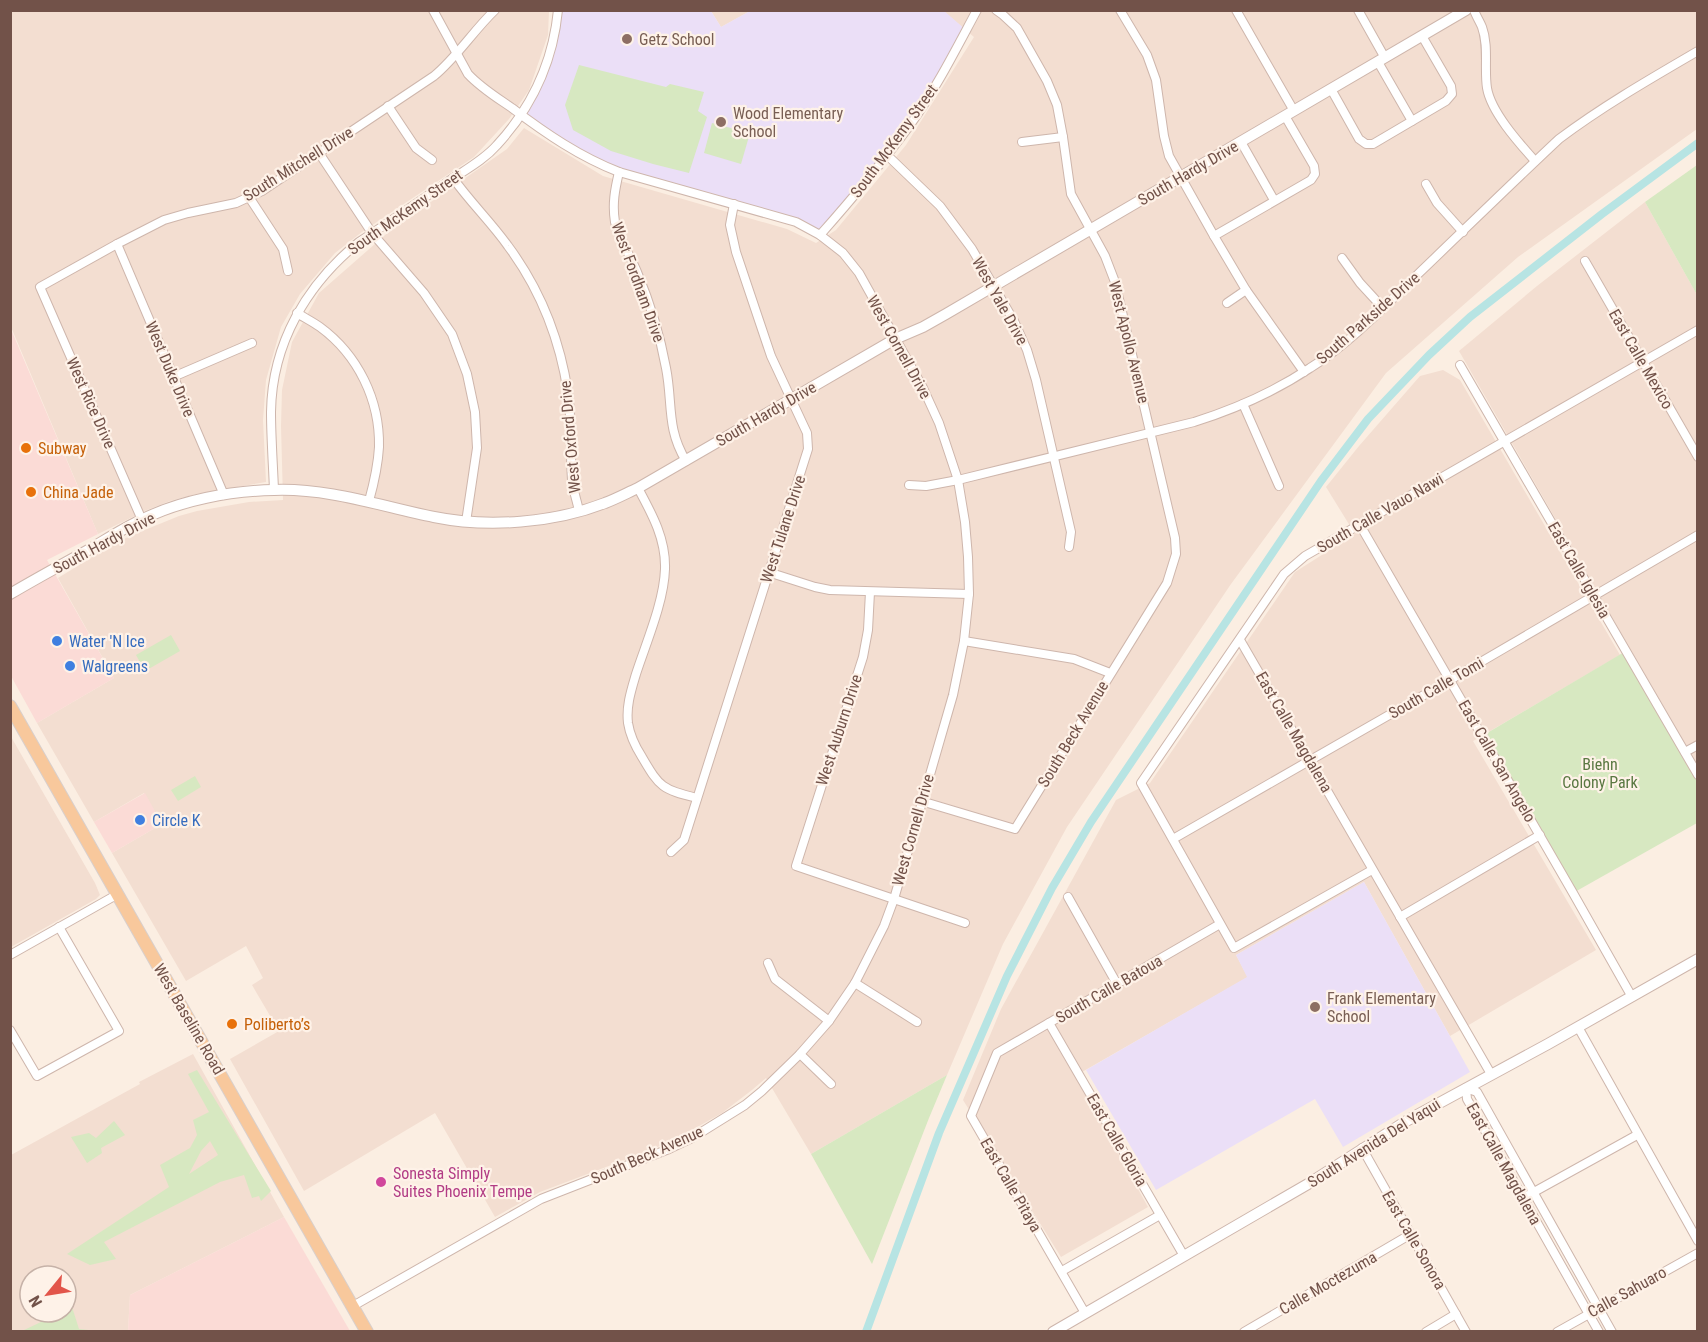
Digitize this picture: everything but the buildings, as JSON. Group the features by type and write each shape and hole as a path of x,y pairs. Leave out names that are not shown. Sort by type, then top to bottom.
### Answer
{"main road":[{"name":"West Baseline Road","path":"10,706 368,1332"}],"street":[{"path":"433,10 468,74 521,116 542,77 556,31 558,10"},
{"name":"South Mitchell Drive","path":"40,286 165,220 236,203 262,191 434,76 495,10"},
{"name":"South McKemy Street","path":"820,235 911,123 943,74 977,10"},
{"name":"West Apollo Avenue","path":"996,10 1017,28 1047,81 1057,105 1064,137 1071,194 1105,256 1115,282 1175,538 1176,554"},
{"path":"1120,10 1147,55 1156,80 1169,156 1246,290 1304,372"},
{"path":"1214,236 1311,180 1315,174 1314,166 1290,114 1236,10"},
{"path":"1358,10 1412,121"},
{"name":"South Hardy Drive","path":"10,594 142,520 189,503 224,495 274,490 329,493 436,518 466,522 519,522 604,504 686,461 895,339 923,327 1466,10"},
{"path":"1474,10 1485,39 1487,89 1490,98 1513,137 1535,161"},
{"path":"1331,89 1359,139 1366,144 1373,144 1446,101 1452,94 1451,86 1422,36"},
{"name":"South Parkside Drive","path":"909,485 926,486 958,480 1194,422 1276,389 1343,344 1559,139 1591,115 1698,51"},
{"path":"388,106 416,148 432,160"},
{"name":"West Cornell Drive","path":"521,116 599,165 796,222 820,235 843,253 859,273 923,388 939,423 958,480 968,557 969,594 964,641 953,695 894,899"},
{"name":"South McKemy Street","path":"274,490 271,410 280,352 297,313 314,287 342,255 490,151 521,116"},
{"path":"1022,142 1064,137"},
{"path":"1241,142 1274,200"},
{"path":"319,153 372,233 424,293 452,334 467,374 475,412 477,448 466,522"},
{"name":"West Yale Drive","path":"887,155 940,206 972,249 1014,321 1028,350 1071,532 1069,547"},
{"name":"West Fordham Drive","path":"619,172 614,195 616,225 637,270 659,332 667,370 671,425 676,444 686,461"},
{"name":"West Oxford Drive","path":"453,178 466,197 507,245 537,292 548,318 557,342 568,392 572,424 572,480 579,511"},
{"path":"1426,184 1437,203 1463,232"},
{"path":"249,197 283,249 288,271"},
{"name":"West Tulane Drive","path":"671,852 684,840 808,449 807,433 771,356 736,252 730,225 734,204"},
{"name":"West Duke Drive","path":"117,244 224,495"},
{"path":"1342,258 1359,283 1383,308"},
{"name":"East Calle Mexico","path":"1585,261 1698,457"},
{"name":"West Rice Drive","path":"40,286 142,520"},
{"path":"1227,303 1246,290"},
{"path":"297,313 320,327 340,345 357,366 366,384 377,421 379,446 377,469 369,501"},
{"name":"South Calle Vauo Nawi","path":"1173,839 1141,783 1284,574 1305,556 1698,330"},
{"path":"173,377 252,344"},
{"name":"East Calle Iglesia","path":"1460,365 1698,775"},
{"path":"1243,404 1279,486"},
{"path":"638,488 659,530 664,549 665,567 661,597 628,699 628,725 637,749 661,785 673,792 697,798"},
{"name":"East Calle San Angelo","path":"1359,525 1632,997"},
{"name":"South Calle Tomi","path":"1173,839 1698,534"},
{"name":"South Beck Avenue","path":"921,801 1015,829 1167,583 1176,554"},
{"path":"768,572 830,590 969,594"},
{"name":"West Auburn Drive","path":"870,592 868,630 863,657 796,866 894,899"},
{"name":"East Calle Magdalena","path":"1240,640 1491,1074"},
{"path":"964,641 1074,659 1110,673"},
{"path":"1685,752 1698,745"},
{"path":"1400,917 1540,835"},
{"path":"1173,839 1234,948 1372,870"},
{"path":"10,955 118,894"},
{"path":"1068,897 1117,984"},
{"path":"894,899 965,923"},
{"name":"South Beck Avenue","path":"353,1306 541,1199 693,1138 745,1105 800,1054 829,1021 855,983 894,899"},
{"name":"South Calle Batoua","path":"997,1053 1220,924"},
{"path":"10,1030 37,1076 119,1030 59,927"},
{"name":"South Avenida Del Yaqui","path":"1053,1332 1308,1184 1408,1120 1578,1028 1698,959"},
{"path":"768,963 775,979 829,1021"},
{"path":"855,983 917,1022"},
{"name":"East Calle Gloria","path":"1049,1023 1184,1256"},
{"path":"1578,1028 1698,1240"},
{"name":"East Calle Pitaya","path":"997,1053 972,1116 1085,1313"},
{"path":"800,1054 831,1084"},
{"name":"East Calle Magdalena","path":"1599,1332 1467,1099 1466,1088 1477,1092 1612,1332"},
{"path":"1523,1198 1637,1135"},
{"name":"East Calle Sonora","path":"1362,1149 1466,1332"},
{"path":"1062,1272 1160,1215"},
{"name":"Calle Moctezuma","path":"1244,1332 1411,1234"},
{"name":"Calle Sahuaro","path":"1557,1332 1698,1253"},
{"path":"1426,1332 1456,1314"}],"shaded area":[{"name":"Wood Elementary School","path":"943,10 966,30 911,123 820,235 796,222 619,172 521,116 533,97 558,11 711,11 721,27 750,11"},
{"path":"10,11 549,11 548,35 529,90 509,119 474,157 362,232 335,253 300,294 281,327 266,380 263,420 266,482 196,494 170,501 98,534 11,327"},
{"path":"711,11 750,11 721,27"},
{"path":"943,11 1697,11 1697,129 1518,257 1386,373 1231,584 1067,827 1003,944 947,1075 811,1154 766,1078 722,1113 685,1134 651,1150 540,1192 495,1217 435,1113 304,1191 230,1059 279,1031 252,985 263,978 246,946 186,981 112,853 162,824 144,793 94,822 37,723 114,678 58,578 115,543 179,516 249,502 283,500 282,390 292,342 319,293 392,229 507,149 524,128 603,176 787,229 816,243 836,230 906,145 974,37"},
{"path":"1645,202 1697,295 1697,765 1459,351 1537,286"},
{"path":"10,327 98,534 47,560 114,678 37,723 11,676"},
{"path":"1443,370 1460,380 1620,655 1473,741 1596,950 1450,1036 1364,882 1236,955 1248,977 1075,1076 1148,1207 1061,1257 963,1100 1001,1009 1116,800 1150,783 1295,572 1355,534 1326,487 1420,376"},
{"path":"10,735 100,895 11,947"},
{"path":"145,793 162,824 112,853 94,822"},
{"name":"Frank Elementary School","path":"1364,882 1470,1072 1343,1147 1315,1099 1156,1190 1086,1070 1247,977 1236,955"},
{"path":"193,1054 284,1217 130,1295 128,1331 11,1332 11,1155 140,1084 139,1082"},
{"path":"284,1217 350,1331 128,1331 130,1295"}],"green space":[{"path":"579,65 666,87 670,84 704,92 698,111 707,117 689,173 611,151 573,130 565,105"},
{"path":"712,123 750,133 741,164 704,153"},
{"path":"1697,165 1697,295 1645,202"},
{"path":"171,635 180,651 145,671 136,655"},
{"name":"Biehn Colony Park","path":"1626,651 1697,775 1697,823 1573,893 1482,736"},
{"path":"195,776 201,787 178,801 171,790"},
{"path":"197,1070 271,1191 261,1201 259,1196 252,1198 244,1175 220,1182 104,1242 116,1259 90,1265 67,1254 169,1187 160,1165 190,1148 197,1135 193,1120 209,1112 188,1074","holes":["210,1141 218,1155 189,1174 201,1151"]},
{"path":"947,1075 929,1118 872,1264 811,1154"},
{"path":"114,1121 125,1135 101,1148 102,1153 87,1163 71,1137 89,1133 96,1138"},
{"path":"37,1324 77,1324 79,1329 98,1331 22,1331"}],"waterway":[{"path":"866,1332 939,1133 1007,976 1052,888 1091,822 1321,481 1368,419 1429,355 1470,317 1698,143"}],"place":[{"name":"Getz School","path":"627,39"},
{"name":"Wood Elementary School","path":"721,122"},
{"name":"Subway","path":"26,448"},
{"name":"China Jade","path":"31,492"},
{"name":"Water 'N Ice","path":"57,641"},
{"name":"Walgreens","path":"70,666"},
{"name":"Circle K","path":"140,820"},
{"name":"Frank Elementary School","path":"1315,1007"},
{"name":"Poliberto’s","path":"232,1024"},
{"name":"Sonesta Simply Suites Phoenix Tempe","path":"381,1182"}]}
